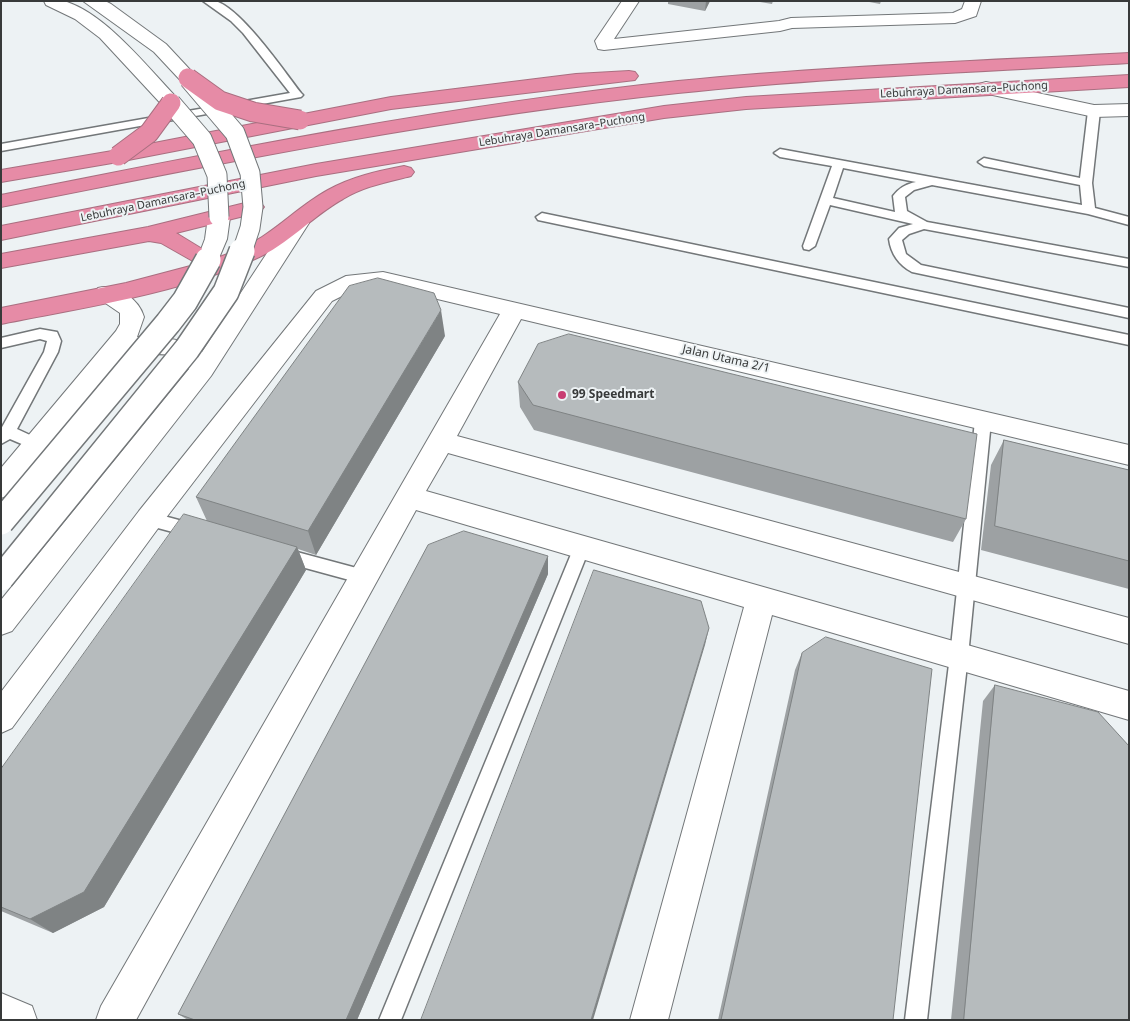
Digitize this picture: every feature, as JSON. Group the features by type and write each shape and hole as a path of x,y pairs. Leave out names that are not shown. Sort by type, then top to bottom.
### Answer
{"highway":[{"path":"913,53 1000,52 1129,58"},
{"path":"1,176 118,156 391,103 576,80 883,55"},
{"name":"Lebuhraya Damansara–Puchong","path":"1,201 303,141 496,111 678,87 849,74 1129,58"},
{"path":"188,78 220,101 253,112 300,120"},
{"name":"Lebuhraya Damansara–Puchong","path":"1,233 316,170 664,112 746,102 1129,81"},
{"path":"118,156 144,140 155,128 171,103"},
{"path":"1,316 196,273 250,253 298,223 326,199 352,186 381,176 611,130 645,116"},
{"path":"1,261 148,234 253,207"},
{"path":"148,234 168,238 208,260"}],"street":[{"path":"1,522 185,301 208,260 216,239 219,217 217,175 202,139 106,34 82,15 52,1"},
{"path":"1,578 187,349 226,292 236,270 250,228 253,207 250,173 235,133 160,48 92,1"},
{"path":"631,1 604,41 604,45 771,27 791,23 955,18 968,8"},
{"path":"791,23 801,6"},
{"path":"986,88 1094,111 1129,110"},
{"path":"1,622 202,370 298,223"},
{"name":"Jalan Utama 2/1","path":"149,519 324,296 354,281 383,279 1129,455"},
{"path":"1,487 38,445 123,340 132,326 134,318 130,310 106,294"},
{"path":"115,1020 514,309"},
{"path":"110,354 137,345 163,346 192,355 198,360 202,370"},
{"path":"440,441 1129,631"},
{"path":"409,497 1129,706"},
{"path":"1,718 149,519"},
{"path":"649,1020 761,599"},
{"path":"1,1012 18,1020"}],"lane":[{"path":"1,148 297,95 247,30 220,8 208,1"},
{"path":"1090,210 1086,183 1094,111"},
{"path":"780,153 1090,210 1129,221"},
{"path":"984,162 1086,183"},
{"path":"809,246 839,164"},
{"path":"918,222 901,213 900,196 910,187 933,182"},
{"path":"825,200 918,222 1125,264"},
{"path":"542,217 1129,340"},
{"path":"918,222 895,239 896,251 906,263 917,269 1129,313"},
{"path":"38,308 40,334"},
{"path":"1,343 40,334 52,335 54,341 51,352 4,435 38,445"},
{"path":"916,1020 967,586 983,421"},
{"path":"149,519 214,536"},
{"path":"390,1020 582,547"},
{"path":"270,552 364,577"}],"building":[{"path":"378,278 434,293 441,310 308,531 196,497 349,286"},
{"path":"569,334 977,434 966,519 533,405 518,382 538,344"},
{"path":"1004,440 1129,470 1129,561 995,526"},
{"path":"184,514 297,547 84,892 30,919 1,907 1,769"},
{"path":"464,531 548,556 346,1020 195,1020 178,1014 428,545"},
{"path":"594,570 701,601 709,628 591,1020 421,1020"},
{"path":"826,637 932,669 893,1020 721,1020 802,653"},
{"path":"995,685 1098,712 1129,746 1129,1020 964,1020"}],"place":[{"name":"99 Speedmart","path":"562,395"}]}
